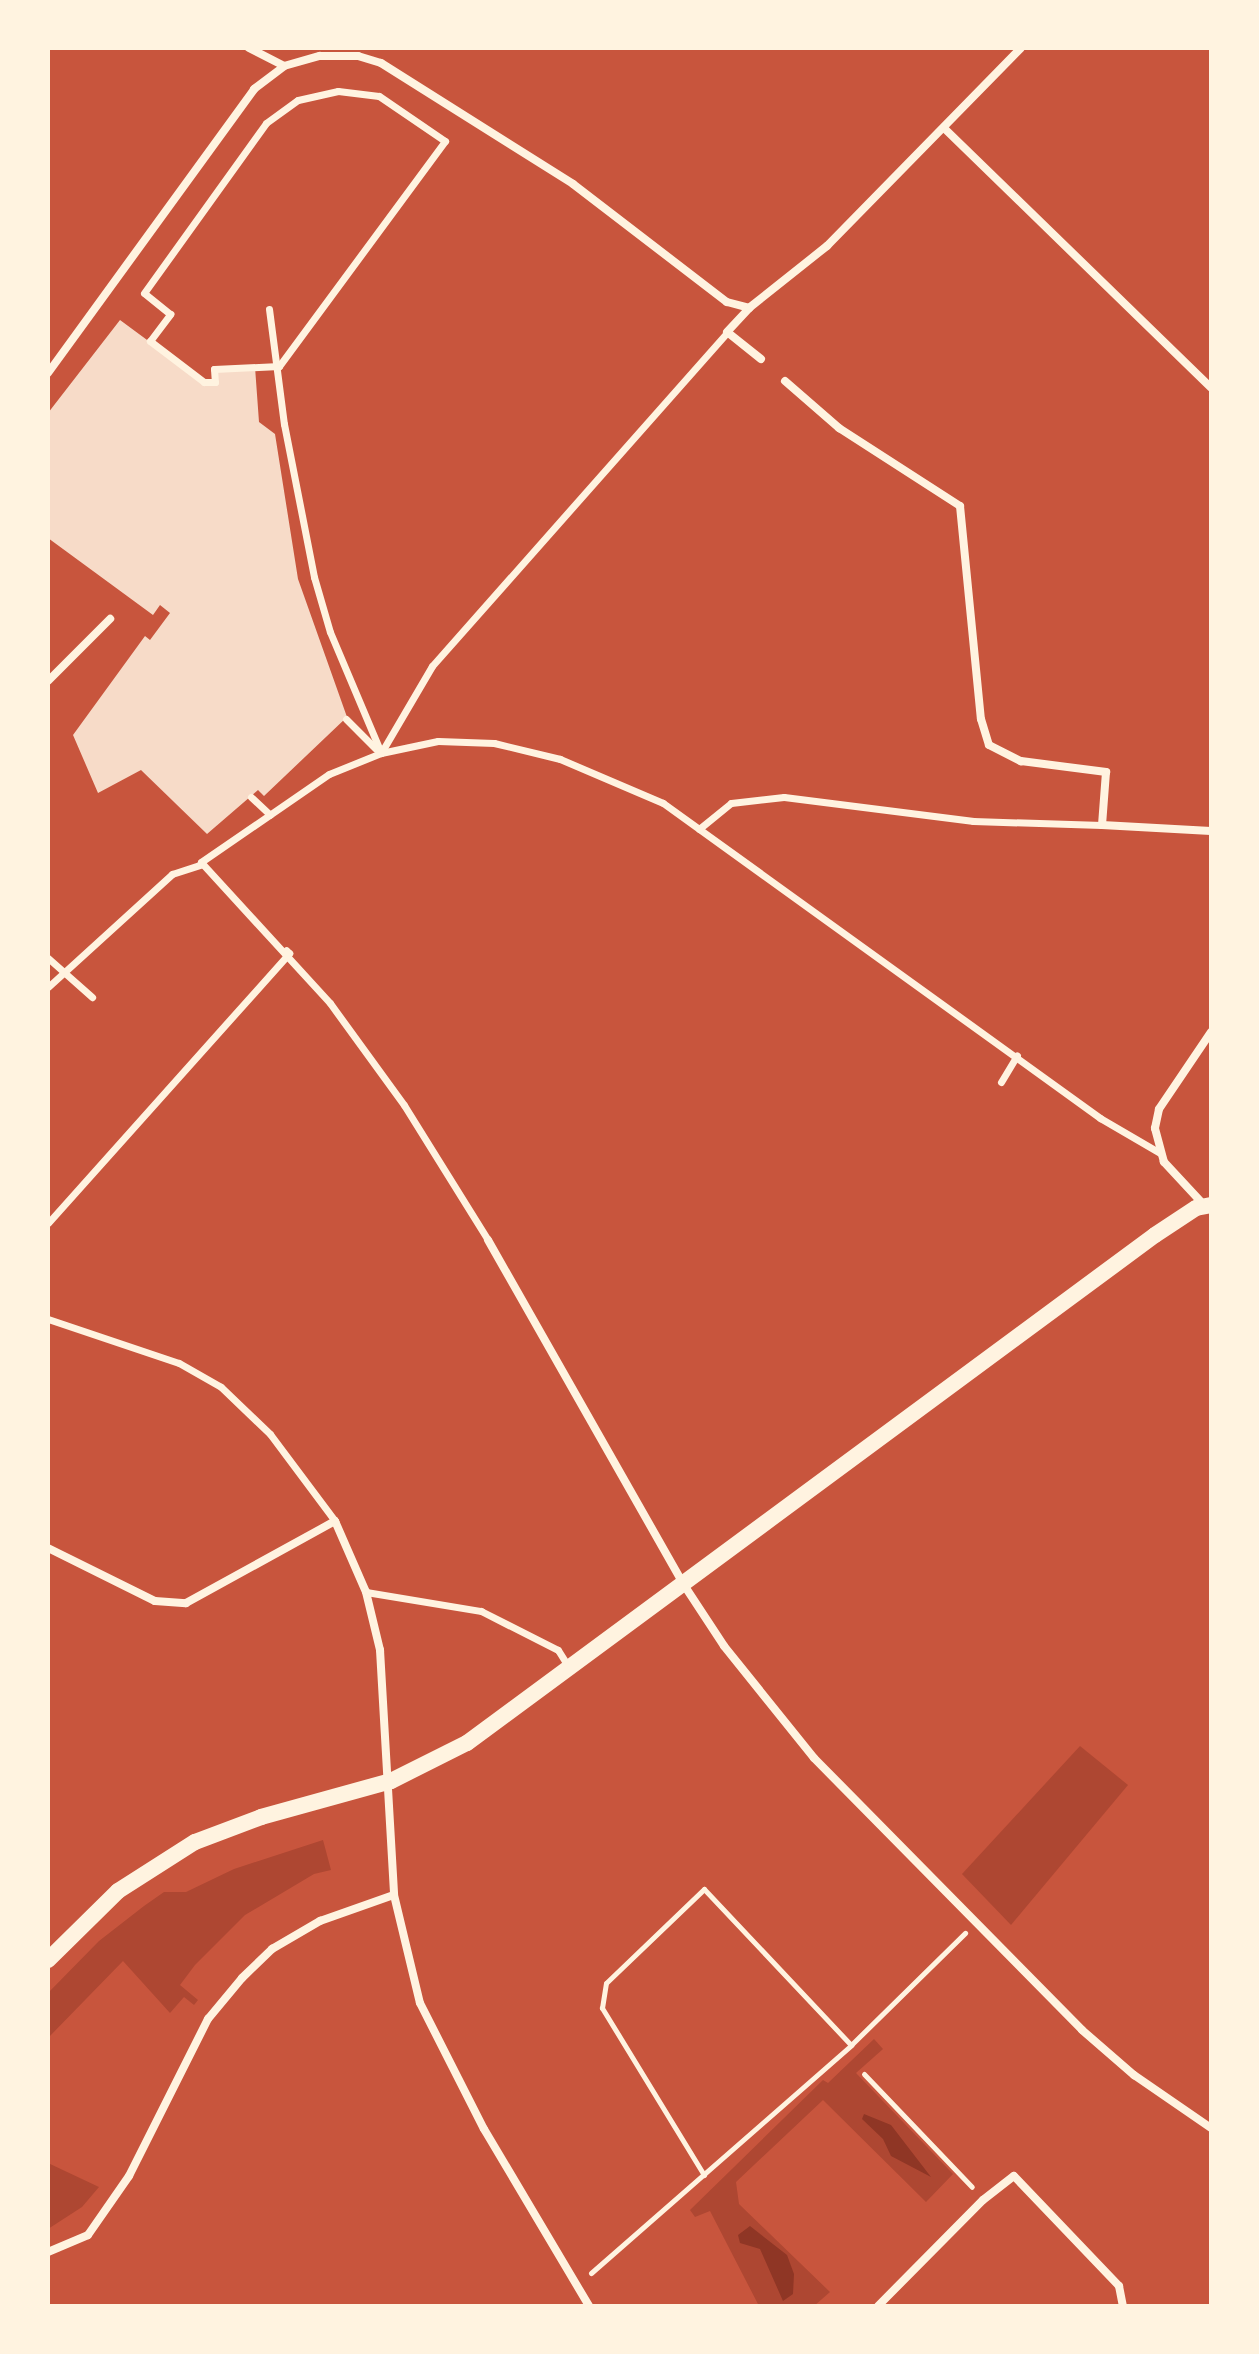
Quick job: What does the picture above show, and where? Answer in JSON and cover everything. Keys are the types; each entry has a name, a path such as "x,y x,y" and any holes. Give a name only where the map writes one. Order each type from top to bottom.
{"main road":[{"path":"48,1960 118,1891 195,1842 261,1817 391,1781 467,1743 1155,1235 1207,1205"}],"street":[{"path":"249,48 284,66"},
{"path":"381,753 432,666 727,332 749,308 827,246 945,129 1021,48"},
{"path":"48,373 254,89 284,66 320,56 359,52 573,184 727,302 749,308"},
{"path":"324,92 379,96 445,141 279,366 214,369 215,382 204,382 150,341 170,314 144,293 275,114 324,92"},
{"path":"945,129 1211,388"},
{"path":"269,309 279,366 284,424 314,577 330,632 381,753"},
{"path":"727,332 761,359"},
{"path":"785,381 839,428 960,506 986,739 1002,756 1106,772 1102,825"},
{"path":"48,681 110,619"},
{"path":"346,719 381,753"},
{"path":"48,987 172,874 201,862 329,774 381,753 438,741 494,743 618,780 699,829 1017,1055 1100,1118 1160,1153 1207,1205"},
{"path":"251,797 270,815"},
{"path":"699,829 731,803 784,797 973,821 1211,831"},
{"path":"201,862 289,953 404,1105 488,1240 684,1585 724,1646 814,1758 1082,2030 1134,2075 1211,2128"},
{"path":"48,1223 289,953"},
{"path":"48,958 92,997"},
{"path":"1160,1153 1155,1116 1211,1032"},
{"path":"1001,1082 1017,1055"},
{"path":"48,1319 179,1363 221,1387 270,1434 335,1521 366,1592 380,1650 391,1781 394,1895 420,2003 484,2129 589,2306"},
{"path":"48,1548 155,1601 186,1603 335,1521"},
{"path":"366,1592 481,1611 558,1650 570,1669"},
{"path":"48,2252 88,2235 129,2176 208,2019 242,1978 272,1949 320,1921 394,1895"},
{"path":"878,2306 983,2200 1014,2176 1119,2286 1123,2306"}],"path":[{"path":"704,2175 602,2008 606,1983 704,1889 851,2045"},
{"path":"578,2284 851,2045 976,1923"},
{"path":"864,2074 983,2200"}],"shaded area":[{"path":"1080,1746 1128,1785 1011,1925 962,1874"},
{"path":"323,1840 331,1870 314,1874 245,1915 195,1965 180,1985 198,2000 194,2005 184,1997 170,2013 123,1961 48,2038 48,1993 99,1941 144,1906 164,1892 186,1892 234,1869"},
{"path":"874,2039 883,2049 856,2073 953,2174 926,2202 823,2100 736,2182 739,2204 830,2292 814,2306 759,2306 710,2211 695,2217 690,2210 823,2080 828,2083"},
{"path":"864,2114 891,2125 931,2177 891,2156 883,2139 862,2119"},
{"path":"48,2163 99,2187 82,2207 48,2229"},
{"path":"750,2226 787,2255 794,2274 793,2294 783,2301 760,2249 740,2243 738,2235"}],"building":[{"path":"120,320 204,382 215,382 214,369 255,367 259,422 275,434 298,579 347,717 264,796 258,790 207,834 141,770 98,793 73,735 145,636 150,640 170,613 160,605 153,615 48,538 48,413"}]}
